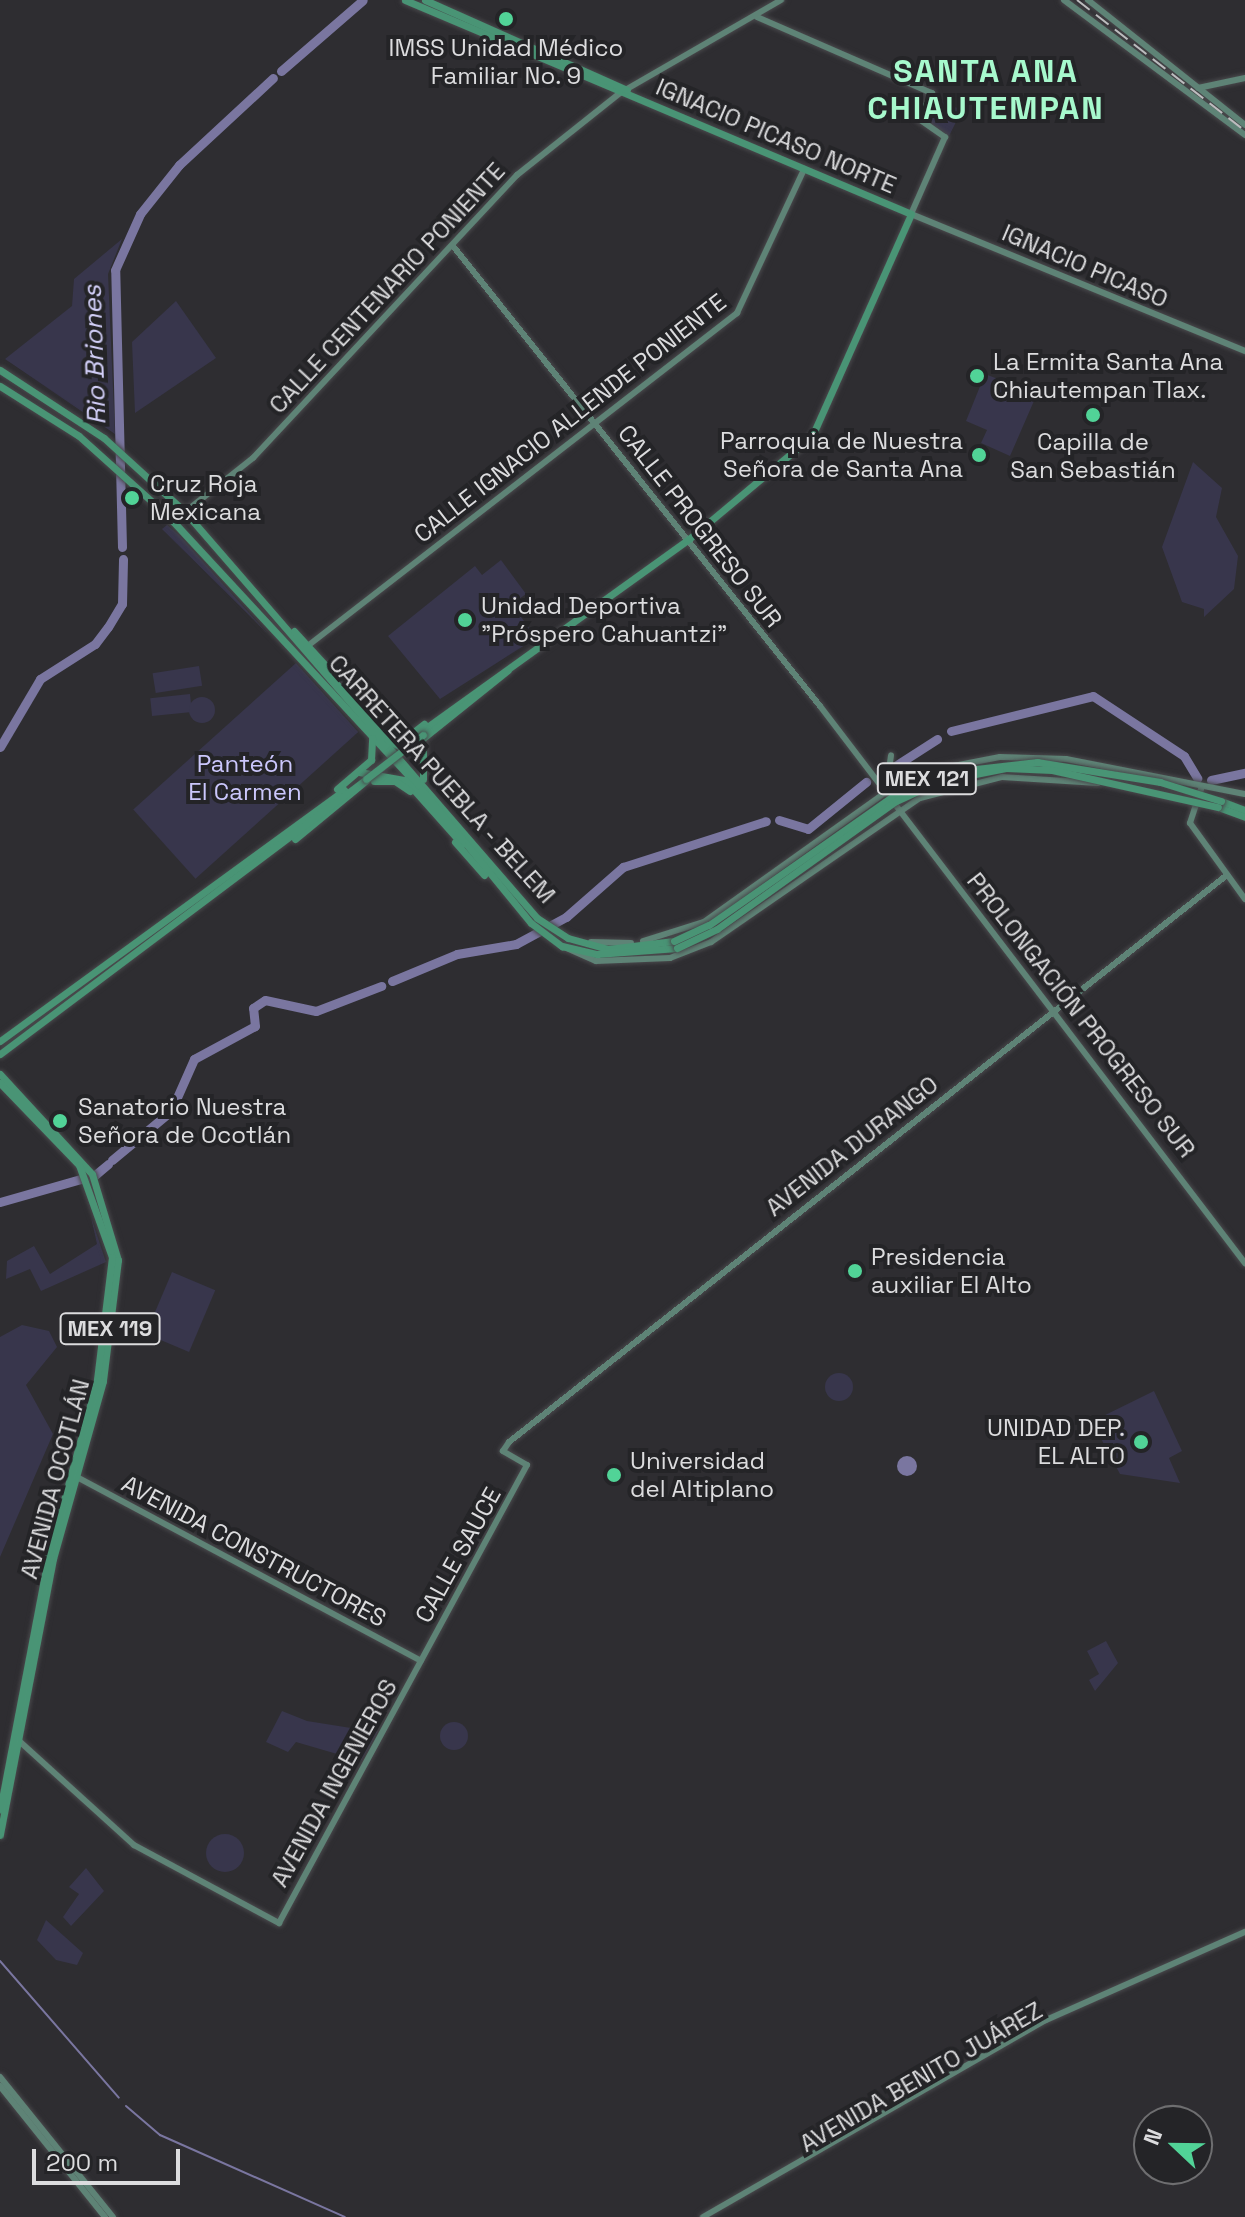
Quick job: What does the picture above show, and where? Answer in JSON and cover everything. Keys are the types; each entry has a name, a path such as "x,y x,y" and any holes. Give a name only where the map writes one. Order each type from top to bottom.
{"main road":[{"name":"IGNACIO PICASO NORTE","path":"405,0 911,214"},
{"name":"IGNACIO PICASO NORTE","path":"425,0 623,91"},
{"path":"395,751 420,738 488,680 689,539 812,436 911,214"},
{"name":"CARRETERA PUEBLA - BELEM","path":"0,370 129,460 217,546 305,648"},
{"name":"CARRETERA PUEBLA - BELEM","path":"0,386 126,476 205,555 372,737 395,751 506,882 534,920"},
{"path":"205,555 215,556 217,546"},
{"path":"225,577 236,568"},
{"path":"257,612 305,648 395,751"},
{"path":"0,1063 3,1052 578,616"},
{"path":"365,777 373,755 372,737"},
{"path":"365,777 384,772 404,739 420,738"},
{"path":"420,738 419,765 429,789"},
{"path":"395,751 404,739"},
{"name":"CARRETERA PUEBLA - BELEM","path":"395,751 503,894 561,938 617,949 675,945 709,925 896,794 941,773 1037,762 1160,782 1245,817"},
{"name":"CARRETERA PUEBLA - BELEM","path":"561,938 562,946 624,955 675,945 717,929 896,801 940,781 1028,768 1153,789 1245,810"},
{"path":"365,777 384,772 408,782 473,853 506,882"},
{"path":"365,777 408,788 503,894"},
{"path":"0,1041 257,858"},
{"path":"84,979 91,988"},
{"name":"AVENIDA OCOTLÁN","path":"0,1074 87,1172 93,1183 109,1238 111,1280 97,1380 73,1475 0,1809"},
{"name":"AVENIDA OCOTLÁN","path":"0,1083 87,1172"},
{"name":"AVENIDA OCOTLÁN","path":"0,1835 16,1739"}],"street":[{"name":"CALLE CENTENARIO PONIENTE","path":"185,512 253,458 517,175 623,91 757,17 781,0"},
{"path":"1064,0 1245,135"},
{"path":"1088,0 1245,125"},
{"path":"757,17 932,93 919,119 945,137 911,214"},
{"path":"1198,88 1245,78"},
{"name":"CALLE IGNACIO ALLENDE PONIENTE","path":"305,648 744,305 804,169"},
{"name":"IGNACIO PICASO","path":"911,214 1245,351"},
{"name":"CALLE PROGRESO SUR","path":"453,246 689,539 886,792"},
{"path":"881,820 891,755"},
{"path":"988,759 984,768 993,778"},
{"path":"561,938 632,943 704,922 886,792 961,764 988,759 1066,759 1245,794"},
{"path":"959,785 961,764"},
{"name":"CARRETERA PUEBLA - BELEM","path":"562,946 596,961 670,958 711,942 881,820 912,802 959,785 993,778 1153,789"},
{"path":"874,802 898,810 901,784"},
{"path":"1202,786 1190,823 1245,899"},
{"path":"886,792 912,802"},
{"name":"PROLONGACIÓN PROGRESO SUR","path":"886,792 1245,1263"},
{"path":"849,820 860,835"},
{"name":"AVENIDA DURANGO","path":"527,1465 503,1451 1227,875"},
{"name":"CALLE SAUCE","path":"421,1661 527,1465"},
{"name":"AVENIDA CONSTRUCTORES","path":"73,1475 421,1661"},
{"name":"AVENIDA INGENIEROS","path":"16,1739 134,1845 279,1923 421,1661"},
{"name":"AVENIDA BENITO JUÁREZ","path":"703,2217 1046,2020 1245,1932"},
{"path":"0,2077 113,2217"},
{"path":"0,2086 105,2217"}],"green space":[{"path":"934,98 962,110 949,136 920,118"},
{"path":"122,239 108,274 115,434 5,359 72,306 74,279"},
{"path":"176,301 216,358 135,413 132,342"},
{"path":"985,374 1037,394 1010,456 981,443 987,430 966,421"},
{"path":"1193,462 1222,488 1216,517 1238,556 1234,589 1204,617 1204,609 1182,602 1162,547"},
{"path":"167,525 179,535 268,634 162,529"},
{"name":"Unidad Deportiva \"Próspero Cahuantzi\"","path":"501,560 526,594 512,604 536,638 440,699 388,636 475,566 482,575"},
{"name":"Panteón El Carmen","path":"296,663 358,732 195,879 133,810"},
{"path":"199,666 202,686 156,693 153,673"},
{"path":"190,694 192,712 152,716 150,698"},
{"path":"202,697 211,701 215,710 211,719 202,723 193,719 189,710 193,701"},
{"path":"91,1217 106,1262 41,1291 30,1269 6,1279 7,1261 34,1246 50,1274 97,1244"},
{"path":"172,1272 215,1290 189,1352 146,1334"},
{"path":"22,1325 49,1331 57,1347 26,1385 53,1434 0,1557 0,1337"},
{"path":"839,1373 849,1377 853,1387 849,1397 839,1401 829,1397 825,1387 829,1377"},
{"name":"UNIDAD DEP. EL ALTO","path":"1154,1391 1182,1451 1169,1458 1180,1483 1120,1474 1098,1433 1095,1420"},
{"path":"1106,1641 1118,1663 1095,1691 1089,1680 1099,1674 1087,1651"},
{"path":"282,1711 307,1721 351,1728 355,1722 378,1731 361,1761 296,1742 288,1752 266,1742"},
{"path":"454,1722 464,1726 468,1736 464,1746 454,1750 444,1746 440,1736 444,1726"},
{"path":"225,1834 238,1840 244,1853 238,1866 225,1872 212,1866 206,1853 212,1840"},
{"path":"86,1868 104,1891 71,1926 63,1917 79,1894 69,1887"},
{"path":"46,1920 83,1953 77,1965 56,1960 37,1940"}],"shaded area":[{"path":"907,1456 914,1459 917,1466 914,1473 907,1476 900,1473 897,1466 900,1459"}],"waterway":[{"name":"Rio Briones","path":"281,71 363,0"},
{"name":"Rio Briones","path":"122,547 115,270 140,214 179,165 273,78"},
{"name":"Rio Briones","path":"0,747 40,679 95,644 108,627 122,604 123,559"},
{"path":"951,731 1093,696 1184,756 1197,778"},
{"path":"895,766 937,739"},
{"path":"1211,780 1245,773"},
{"path":"779,820 808,829 866,782"},
{"path":"392,981 457,954 516,944 566,917 623,867 766,821"},
{"path":"112,1160 171,1111 194,1059 255,1026 253,1008 265,1000 316,1011 381,986"},
{"path":"0,1202 95,1175 108,1164"},
{"path":"0,1961 119,2098"},
{"path":"126,2106 160,2135 345,2217"}],"railway":[{"path":"1077,0 1245,131"}],"place":[{"name":"IMSS Unidad Médico Familiar No. 9","path":"506,19"},
{"name":"La Ermita Santa Ana Chiautempan Tlax.","path":"977,376"},
{"name":"Capilla de San Sebastián","path":"1093,415"},
{"name":"Parroquia de Nuestra Señora de Santa Ana","path":"979,455"},
{"name":"Cruz Roja Mexicana","path":"132,498"},
{"name":"Unidad Deportiva \"Próspero Cahuantzi\"","path":"465,620"},
{"name":"Sanatorio Nuestra Señora de Ocotlán","path":"60,1121"},
{"name":"Presidencia auxiliar El Alto","path":"855,1271"},
{"name":"UNIDAD DEP. EL ALTO","path":"1141,1442"},
{"name":"Universidad del Altiplano","path":"614,1475"}],"district":[{"name":"SANTA ANA CHIAUTEMPAN","path":"986,90"}]}
